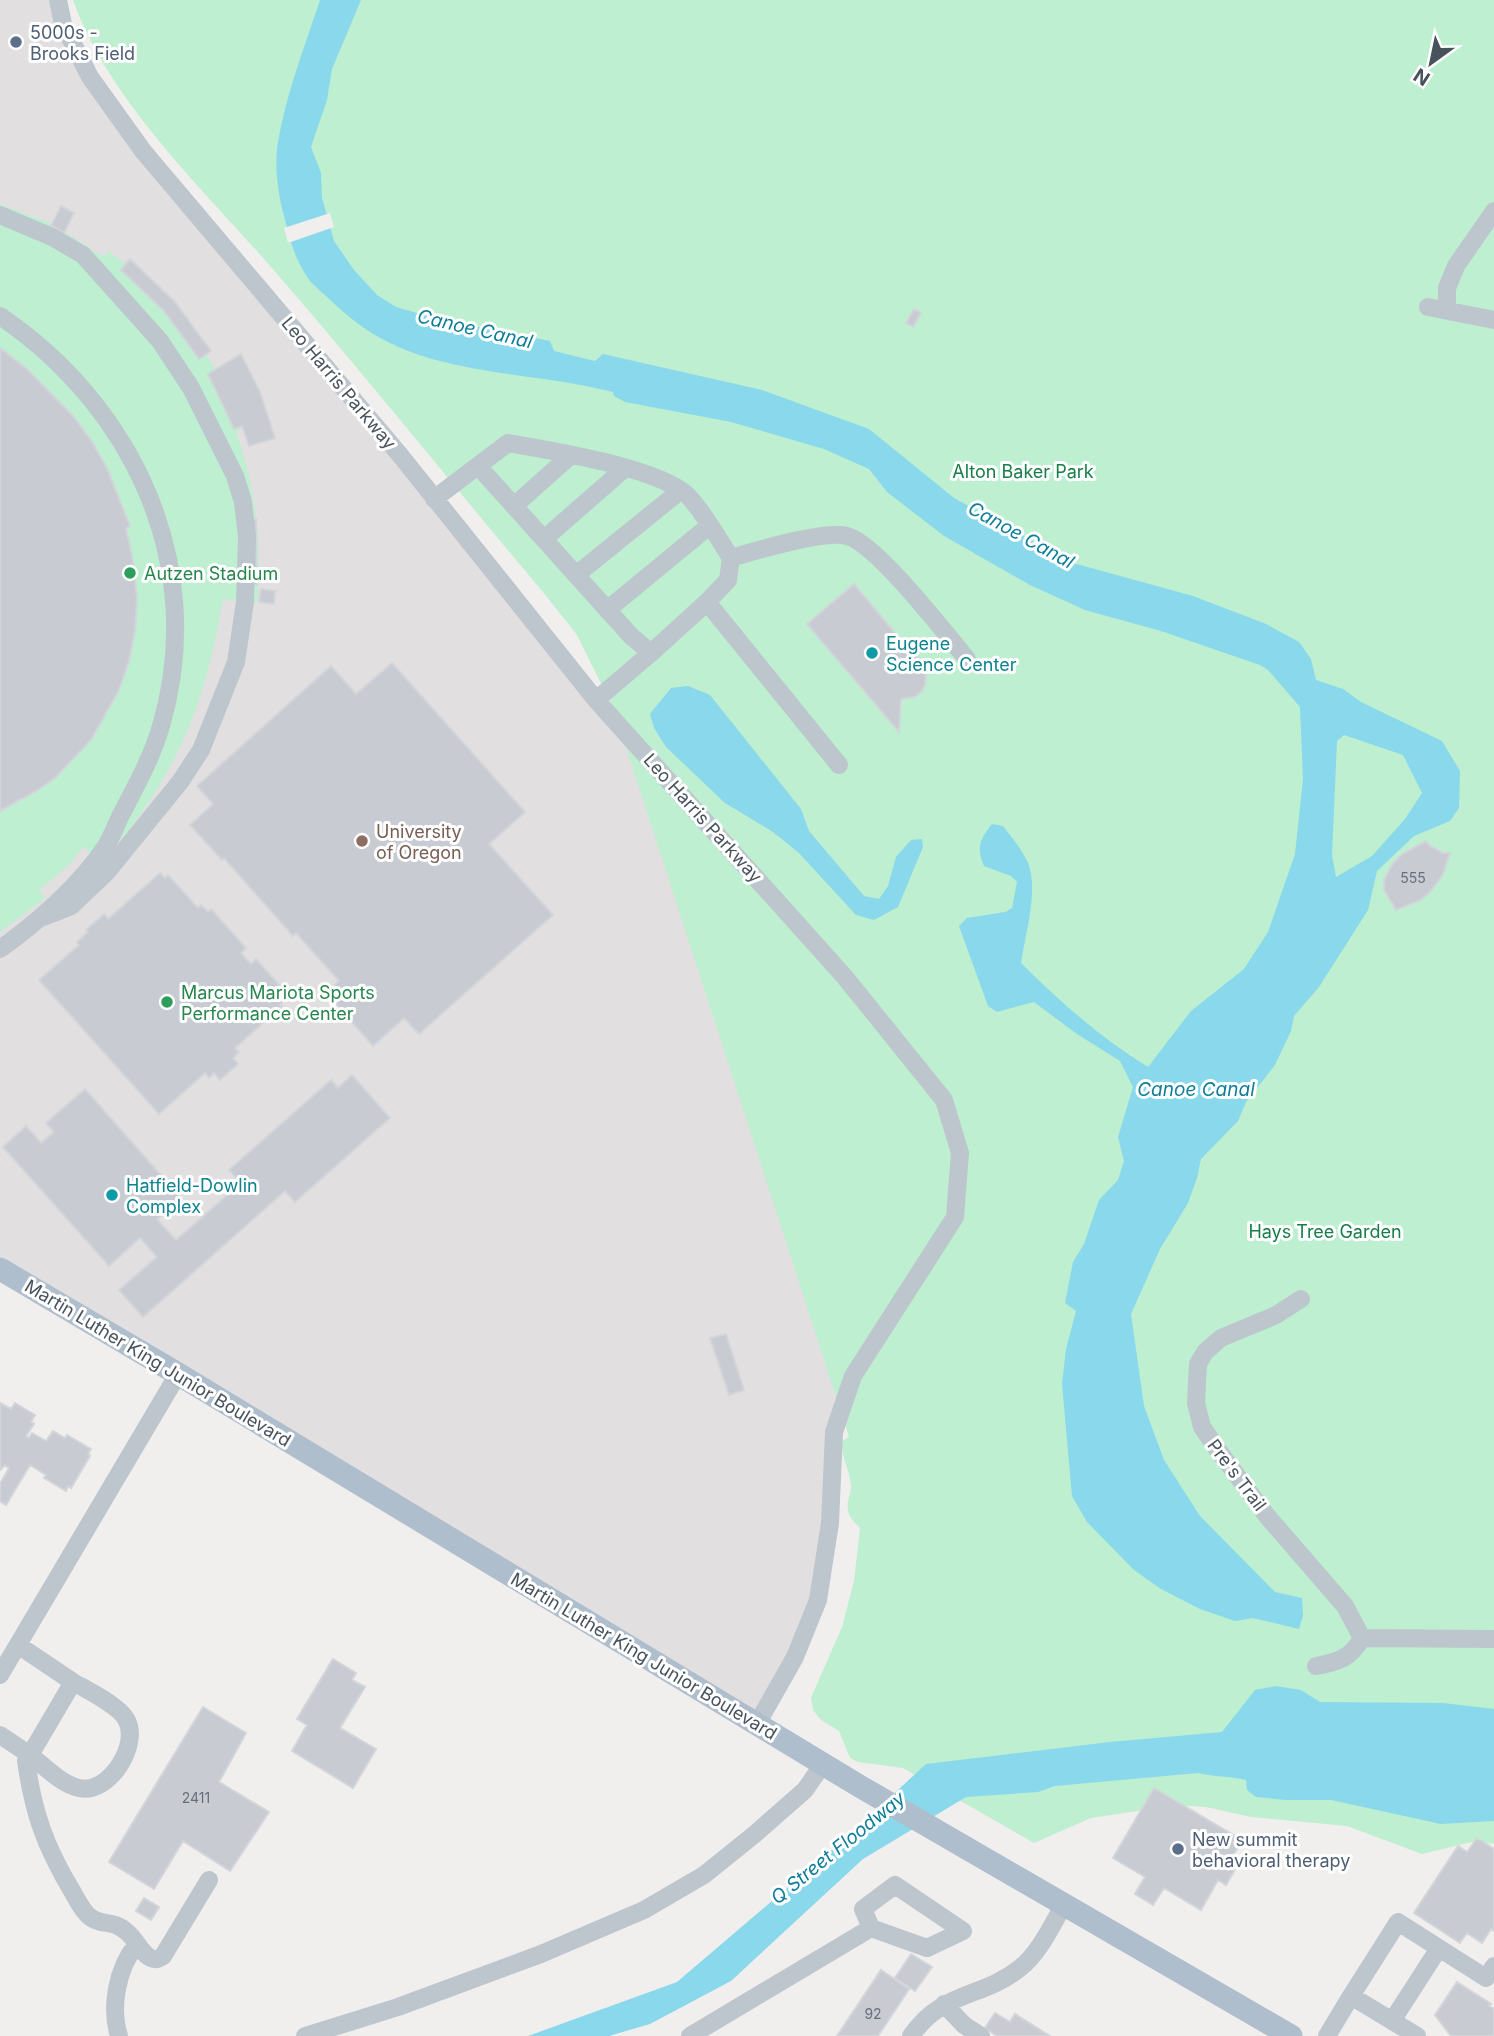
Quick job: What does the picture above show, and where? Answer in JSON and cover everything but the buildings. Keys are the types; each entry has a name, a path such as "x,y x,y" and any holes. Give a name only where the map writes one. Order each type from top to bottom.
{"main road":[{"name":"Martin Luther King Junior Boulevard","path":"0,1269 823,1765 1291,2036"}],"street":[{"name":"Leo Harris Parkway","path":"58,0 63,24 90,77 143,151 363,410 596,700 795,919 944,1100 960,1153 955,1217 853,1376 834,1432 830,1523 818,1600 796,1657 757,1724"},
{"path":"1447,309 1447,288 1456,266 1494,211"},
{"path":"0,215 52,237 83,255 160,341 191,388 235,476 243,502 247,536 245,601 236,662 201,750 180,782 106,873 71,906 8,935 0,949"},
{"path":"1428,307 1494,320"},
{"path":"0,316 40,346 71,376 130,453 162,531 169,559 176,613 173,670 168,698 162,725 145,771 106,847 43,917"},
{"path":"434,499 508,443 625,469 659,479 688,495 731,558 728,580 651,653 596,700"},
{"path":"514,506 571,455"},
{"path":"478,466 631,636 651,653"},
{"path":"544,540 625,469"},
{"path":"576,575 680,491"},
{"path":"607,610 709,526"},
{"path":"731,558 766,547 829,536 848,536 879,557 967,659"},
{"path":"707,602 839,765"},
{"name":"Pre's Trail","path":"1301,1299 1276,1315 1221,1338 1205,1352 1198,1364 1196,1403 1202,1426 1217,1450 1267,1516 1345,1606 1362,1638"},
{"path":"0,1675 178,1374"},
{"path":"1316,1666 1339,1662 1355,1651 1362,1638 1494,1639"},
{"path":"0,1735 65,1782 80,1788 94,1788 108,1781 128,1747 127,1720 102,1699 18,1645"},
{"path":"73,1682 26,1760 43,1837 85,1913 101,1923 111,1922 121,1927 152,1960 159,1959 209,1880"},
{"path":"305,2036 398,2007 541,1954 644,1910 704,1875 755,1834 805,1790 823,1765"},
{"path":"895,1885 963,1931 927,1948 871,1928 863,1909 895,1885"},
{"path":"911,2036 921,2021 944,2004 1006,1978 1022,1967 1034,1953 1063,1906"},
{"path":"1327,2036 1398,1922 1486,1978 1494,1966"},
{"path":"690,2036 871,1928"},
{"path":"119,2036 115,2018 115,1993 131,1951 137,1944"},
{"path":"1392,2021 1439,1948"},
{"path":"1351,1996 1417,2036"},
{"path":"944,2004 964,2025 981,2036"}],"shaded area":[{"name":"University of Oregon","path":"0,0 58,0 98,89 232,258 944,1100 834,1432 818,1600 757,1724 0,1269"}],"green space":[{"name":"Alton Baker Park","path":"73,0 1494,0 1494,1844 1476,1841 1422,1854 1347,1826 1251,1817 1206,1807 1177,1805 1091,1818 1034,1843 903,1768 858,1762 850,1758 839,1731 821,1720 813,1710 811,1698 842,1627 854,1581 860,1528 848,1510 851,1486 842,1441 849,1437 614,710 577,635 547,597 335,342 183,169 131,105 88,36"},
{"name":"Autzen Stadium","path":"0,204 52,224 104,257 108,251 126,264 121,270 206,354 215,369 208,374 243,429 236,431 253,495 259,581 257,603 223,599 204,685 195,711 173,762 141,813 126,833 104,854 97,858 83,847 70,864 39,890 45,898 0,932"}],"water":[{"name":"Canoe Canal","path":"320,0 361,0 332,69 327,100 311,147 321,173 322,198 334,241 354,270 377,295 396,307 434,318 550,341 554,351 595,361 603,354 762,390 869,429 954,498 1073,563 1193,596 1266,624 1299,642 1311,659 1316,680 1343,689 1361,702 1442,741 1460,771 1459,808 1450,821 1414,836 1377,871 1368,910 1319,987 1294,1016 1291,1031 1275,1065 1246,1102 1238,1121 1201,1159 1188,1203 1160,1249 1131,1314 1144,1406 1164,1460 1200,1516 1275,1592 1302,1598 1303,1616 1299,1629 1253,1618 1235,1621 1200,1609 1161,1589 1134,1570 1087,1522 1072,1496 1062,1384 1066,1349 1076,1311 1065,1303 1073,1262 1084,1244 1099,1200 1118,1180 1124,1161 1118,1137 1133,1087 1120,1061 1034,1002 997,1012 988,1006 959,926 967,918 1005,912 1012,908 1017,882 1011,876 984,866 980,854 982,839 992,824 1003,826 1023,853 1031,874 1032,899 1021,963 1082,1019 1148,1067 1191,1011 1244,969 1268,932 1295,854 1303,779 1300,707 1268,670 1260,665 1161,631 1085,610 1030,585 944,536 887,492 869,469 824,449 731,422 625,402 614,396 613,392 436,360 391,344 365,329 340,309 306,275 292,246 278,189 276,160 281,124","holes":["1344,735 1403,755 1422,793 1405,819 1372,856 1336,877 1332,855 1337,741"]},
{"path":"688,686 710,695 801,809 809,831 864,896 879,899 888,886 896,857 911,840 922,839 923,847 898,907 874,920 856,915 799,853 773,832 725,803 666,747 654,728 650,714 671,688"},
{"name":"Q Street Floodway","path":"1276,1686 1301,1690 1320,1702 1443,1703 1494,1709 1494,1821 1441,1824 1331,1800 1256,1797 1247,1790 1246,1780 1198,1773 1055,1786 1038,1792 966,1797 863,1859 731,1981 650,2024 609,2036 528,2036 677,1982 846,1838 926,1764 1222,1732 1255,1690"}],"pier":[{"path":"330,213 334,227 288,243 284,228"}],"place":[{"name":"5000s - Brooks Field","path":"16,42"},
{"name":"Autzen Stadium","path":"130,573"},
{"name":"Eugene Science Center","path":"872,653"},
{"name":"University of Oregon","path":"362,841"},
{"name":"Marcus Mariota Sports Performance Center","path":"167,1002"},
{"name":"Hatfield-Dowlin Complex","path":"112,1195"},
{"name":"New summit behavioral therapy","path":"1178,1849"}],"park label":[{"name":"Hays Tree Garden","path":"1325,1231"}]}
